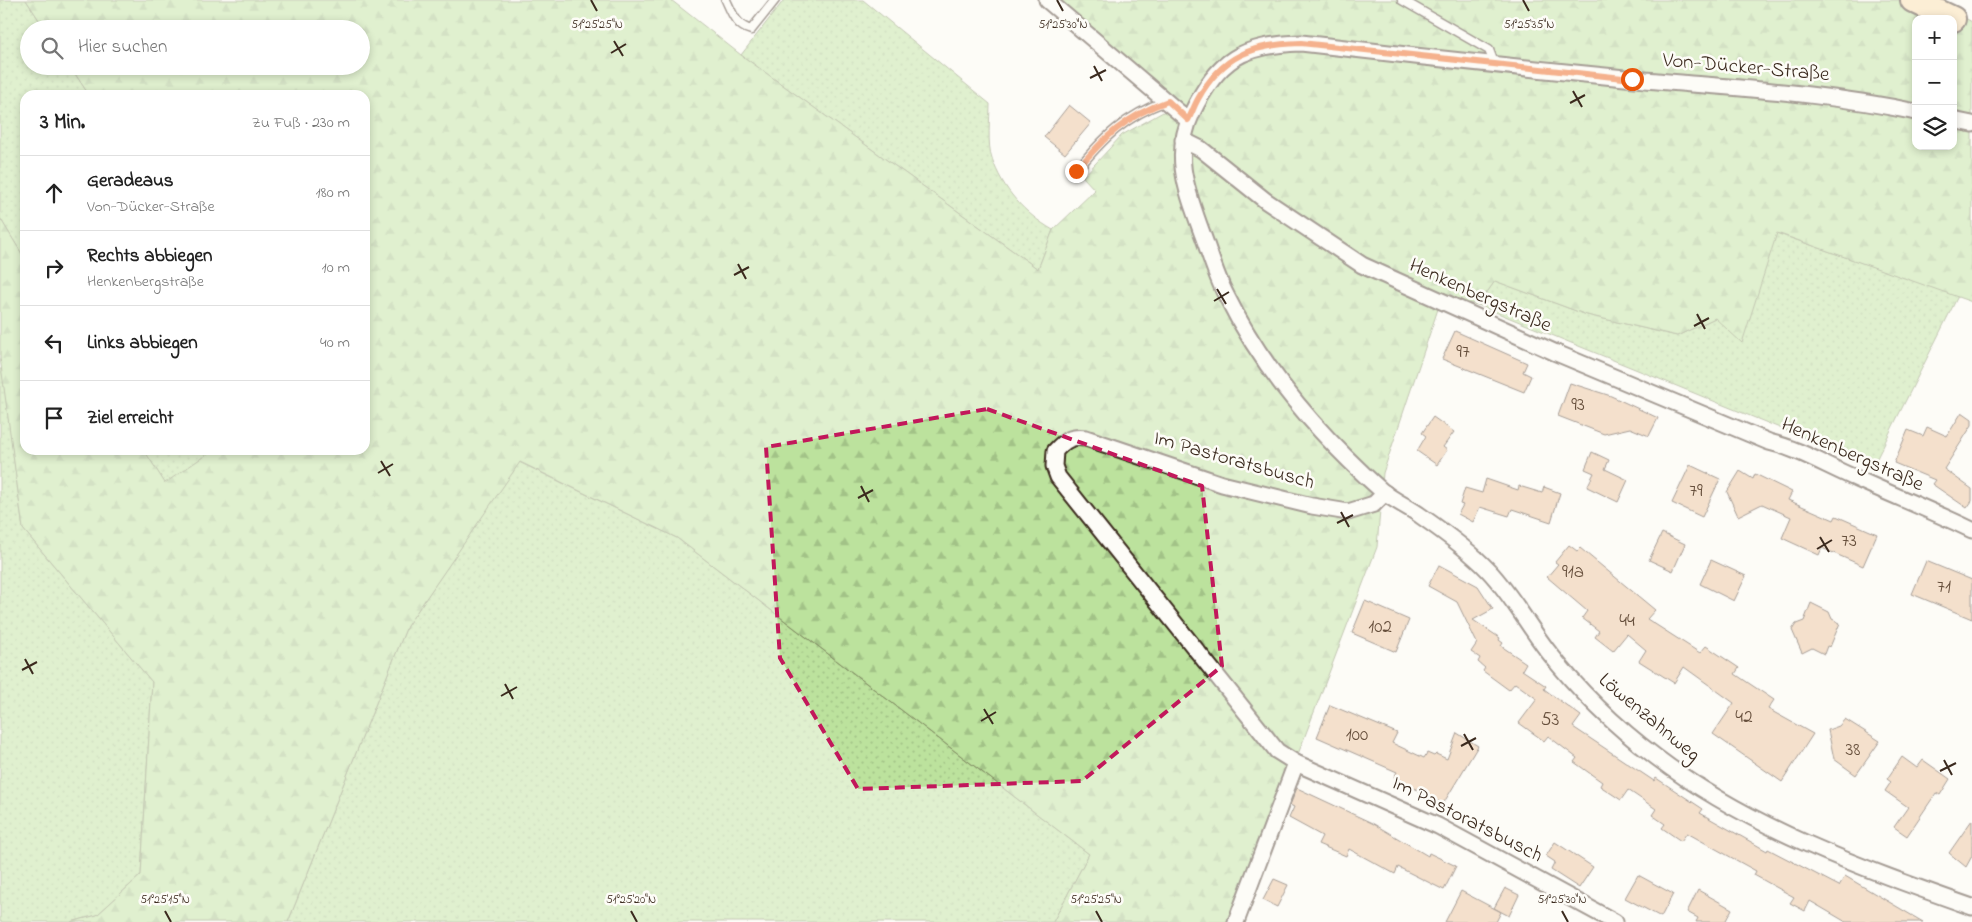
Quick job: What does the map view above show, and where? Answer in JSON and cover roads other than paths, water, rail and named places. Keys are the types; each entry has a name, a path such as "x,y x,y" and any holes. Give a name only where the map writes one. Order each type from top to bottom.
{"main road":[{"path":"1913,0 1945,15"},
{"path":"1957,21 1972,28"}],"street":[{"path":"1047,0 1168,101 1188,120 1183,140"},
{"name":"Von-Dücker-Straße","path":"1188,120 1198,98 1230,60 1246,51 1264,46 1301,43 1804,94 1871,102 1912,111"},
{"path":"1957,121 1972,124"},
{"name":"Im Pastoratsbusch","path":"1183,140 1181,168 1196,216 1224,293 1249,339 1312,423 1385,493 1374,504 1348,512 1312,506 1222,484 1086,438 1076,437 1065,440 1055,451 1054,466 1058,477 1252,722 1277,750 1296,763 1438,826 1615,922"},
{"name":"Henkenbergstraße","path":"1183,140 1201,149 1266,200 1362,265 1554,352 1769,442 1785,445 1845,474 1972,530"},
{"name":"Löwenzahnweg","path":"1385,493 1422,516 1478,560 1492,574 1525,622 1574,682 1627,733 1656,757 1712,795 1770,828 1972,906"},
{"path":"1236,922 1296,763"}],"lane":[{"path":"726,0 737,22 743,28 751,30 775,0"},
{"path":"1402,0 1489,50 1494,63"},
{"path":"1076,171 1113,129 1145,109 1168,101"}]}
